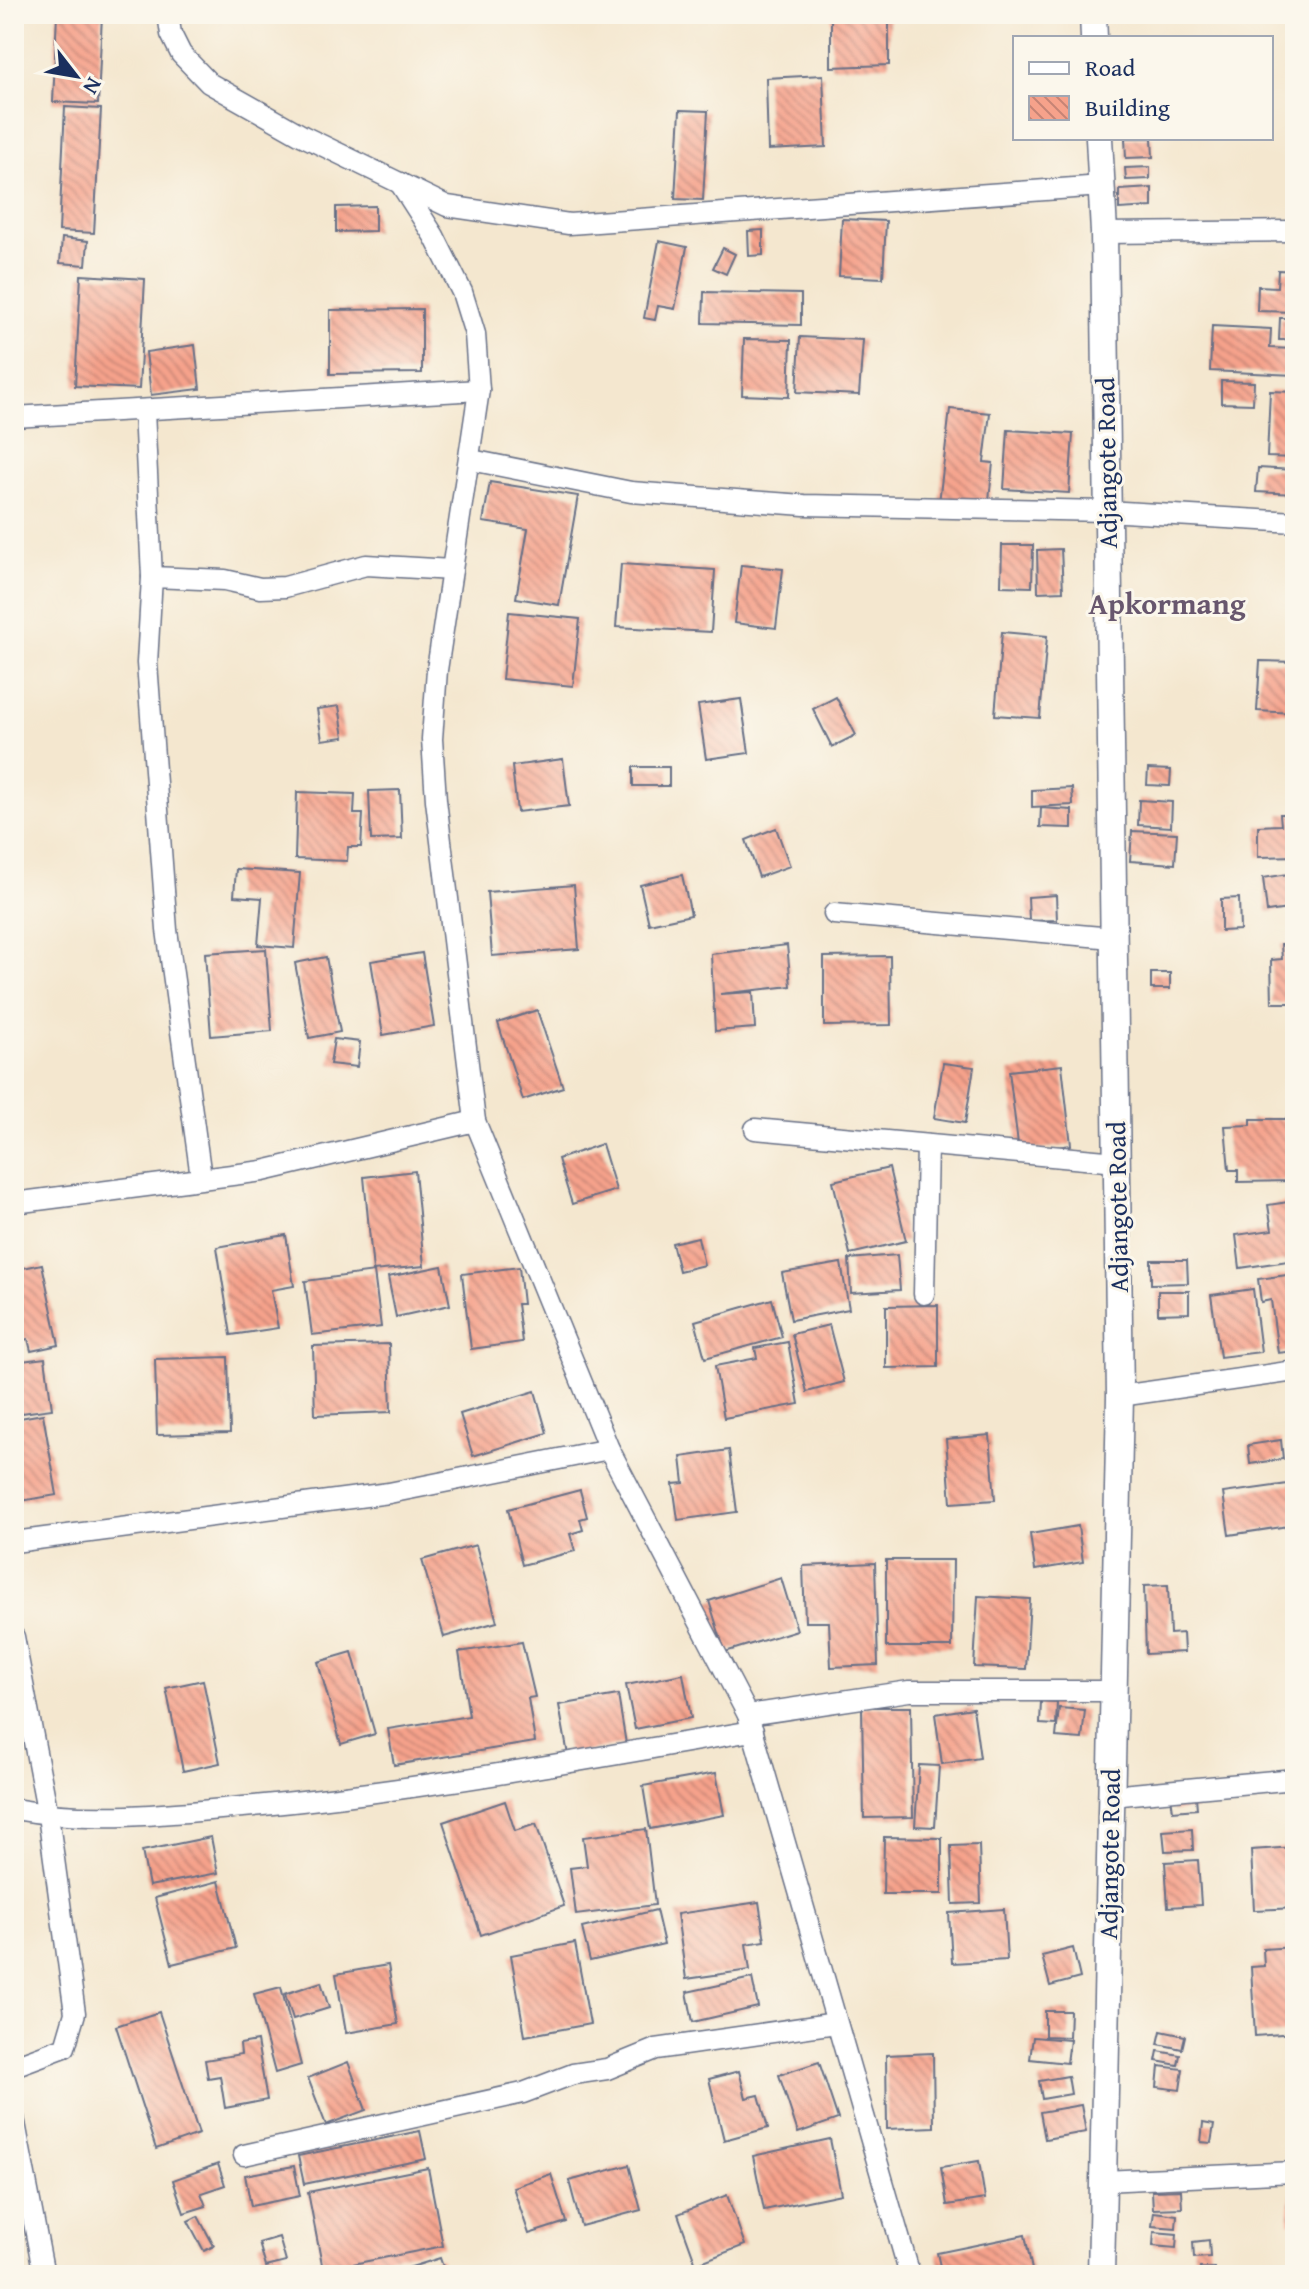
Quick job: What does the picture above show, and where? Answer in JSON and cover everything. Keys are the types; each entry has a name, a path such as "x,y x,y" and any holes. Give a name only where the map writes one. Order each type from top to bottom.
{"street":[{"path":"168,14 171,34 181,54 209,83 303,136 447,206 569,224 1102,186"},
{"path":"1093,14 1094,36"},
{"name":"Adjangote Road","path":"1099,140 1104,233 1120,1396 1111,1691 1101,2275"},
{"path":"400,183 434,236 462,292 475,334 479,390 471,460 437,670 432,739 436,800 475,1121 609,1449 751,1723 910,2275"},
{"path":"1104,233 1295,231"},
{"path":"14,417 479,390"},
{"path":"144,411 152,577 147,663 167,930 201,1177"},
{"path":"471,460 631,492 804,505 1106,511 1295,522"},
{"path":"152,577 225,580 260,588 285,587 366,565 452,570"},
{"path":"834,914 1113,938"},
{"path":"14,1203 263,1171 475,1121"},
{"path":"755,1129 1117,1162"},
{"path":"924,1294 927,1145"},
{"path":"1120,1396 1295,1371"},
{"path":"14,1542 389,1493 609,1449"},
{"path":"14,1637 48,1815 75,2013 65,2047 14,2066"},
{"path":"14,1809 48,1815 117,1818 336,1799 909,1691 1111,1691"},
{"path":"1110,1796 1295,1779"},
{"path":"244,2155 523,2093 573,2074 607,2069 656,2049 836,2023"},
{"path":"14,2118 44,2275"},
{"path":"1103,2181 1295,2172"}],"building":[{"path":"57,14 102,14 98,104 53,102"},
{"path":"831,14 889,14 889,65 831,67"},
{"path":"823,75 826,147 768,150 766,78"},
{"path":"65,107 101,109 94,233 59,231"},
{"path":"680,110 708,111 703,200 675,199"},
{"path":"1125,140 1152,140 1153,157 1126,158"},
{"path":"1150,167 1150,179 1126,180 1125,168"},
{"path":"1152,188 1152,207 1119,209 1119,190"},
{"path":"375,206 375,231 336,232 336,207"},
{"path":"842,219 886,221 883,278 839,276"},
{"path":"763,230 763,255 749,256 748,231"},
{"path":"62,238 88,241 86,265 60,263"},
{"path":"659,241 687,247 675,309 658,306 655,320 644,318"},
{"path":"723,248 735,254 726,274 713,268"},
{"path":"1278,270 1295,271 1294,312 1257,311 1258,286 1277,287"},
{"path":"81,275 145,279 139,389 75,386"},
{"path":"704,292 801,294 801,325 703,323"},
{"path":"422,309 422,373 330,374 330,310"},
{"path":"1280,318 1295,318 1295,340 1279,340"},
{"path":"1212,326 1271,329 1270,348 1295,349 1295,375 1210,371"},
{"path":"800,337 863,340 859,395 797,392"},
{"path":"744,339 791,340 789,397 742,395"},
{"path":"195,345 200,389 151,395 146,352"},
{"path":"1221,381 1254,382 1253,404 1221,403"},
{"path":"1270,391 1295,392 1295,458 1267,457"},
{"path":"950,409 990,413 984,462 993,463 988,509 939,503"},
{"path":"1008,430 1073,434 1069,493 1004,489"},
{"path":"1258,468 1295,470 1295,494 1256,492"},
{"path":"490,482 578,496 559,605 516,598 528,529 483,522"},
{"path":"1002,545 1033,545 1032,587 1001,586"},
{"path":"1061,549 1063,591 1038,592 1037,550"},
{"path":"621,564 715,570 711,632 616,627"},
{"path":"741,565 783,569 776,628 734,623"},
{"path":"509,612 580,619 573,686 502,679"},
{"path":"1002,632 1047,636 1040,718 995,715"},
{"path":"1260,661 1295,662 1295,713 1257,711"},
{"path":"836,697 856,735 832,747 813,709"},
{"path":"741,699 749,753 706,759 698,705"},
{"path":"339,706 344,737 322,740 317,709"},
{"path":"563,759 569,806 517,812 512,766"},
{"path":"633,767 669,767 669,786 633,786"},
{"path":"1148,769 1171,770 1170,786 1147,785"},
{"path":"1072,788 1073,805 1032,807 1032,790"},
{"path":"400,790 402,839 371,840 369,791"},
{"path":"297,792 355,794 354,814 363,814 361,847 348,847 347,861 295,859"},
{"path":"1139,800 1172,802 1171,827 1138,825"},
{"path":"1041,808 1072,810 1072,828 1040,827"},
{"path":"1280,814 1295,814 1295,856 1258,857 1258,826 1281,825"},
{"path":"776,828 790,866 759,877 746,840"},
{"path":"1132,831 1177,833 1175,864 1130,861"},
{"path":"236,869 300,873 294,948 258,945 262,898 234,896"},
{"path":"1295,873 1295,908 1267,912 1263,878"},
{"path":"682,875 691,915 649,924 640,885"},
{"path":"574,885 579,949 492,956 487,892"},
{"path":"1056,895 1057,920 1029,921 1028,897"},
{"path":"1239,898 1240,930 1221,931 1221,899"},
{"path":"1281,944 1295,944 1295,1003 1272,1003 1271,960 1282,959"},
{"path":"787,945 791,986 720,994 753,992 755,1028 715,1031 711,954"},
{"path":"266,949 272,1031 211,1036 205,953"},
{"path":"422,953 434,1026 383,1035 371,961"},
{"path":"890,956 891,1025 824,1026 824,957"},
{"path":"326,957 340,1032 309,1038 295,963"},
{"path":"1151,973 1170,973 1170,989 1151,989"},
{"path":"537,1010 563,1087 523,1100 498,1023"},
{"path":"334,1039 360,1042 357,1067 330,1064"},
{"path":"943,1063 974,1067 965,1123 934,1118"},
{"path":"1062,1065 1071,1145 1019,1152 1009,1071"},
{"path":"1251,1119 1295,1119 1295,1181 1238,1182 1238,1170 1229,1170 1225,1126 1251,1125"},
{"path":"602,1144 616,1190 572,1204 558,1159"},
{"path":"889,1168 906,1241 850,1254 833,1181"},
{"path":"415,1171 424,1266 373,1271 364,1177"},
{"path":"1295,1201 1295,1260 1240,1268 1236,1235 1272,1230 1268,1205"},
{"path":"286,1235 294,1286 271,1290 278,1328 231,1335 217,1247"},
{"path":"698,1237 704,1265 679,1271 672,1243"},
{"path":"897,1255 900,1290 851,1293 849,1259"},
{"path":"1151,1260 1187,1260 1188,1283 1151,1284"},
{"path":"841,1263 849,1309 791,1320 782,1273"},
{"path":"42,1264 59,1345 31,1351 28,1339 14,1342 14,1270"},
{"path":"442,1266 450,1305 396,1317 388,1277"},
{"path":"519,1267 523,1304 517,1304 522,1342 471,1349 462,1274"},
{"path":"374,1272 381,1327 312,1335 305,1281"},
{"path":"1295,1274 1295,1351 1278,1353 1271,1300 1261,1302 1258,1279"},
{"path":"1253,1289 1261,1352 1220,1357 1211,1295"},
{"path":"1158,1291 1189,1291 1189,1313 1158,1314"},
{"path":"772,1299 782,1337 705,1358 695,1321"},
{"path":"938,1305 938,1367 886,1368 886,1306"},
{"path":"829,1325 844,1382 807,1392 792,1334"},
{"path":"788,1342 799,1404 724,1418 715,1366 757,1358 755,1348"},
{"path":"389,1344 391,1412 315,1415 313,1346"},
{"path":"228,1357 230,1433 157,1435 155,1359"},
{"path":"45,1358 52,1409 14,1414 14,1362"},
{"path":"535,1391 547,1433 473,1456 460,1414"},
{"path":"43,1414 57,1495 14,1502 14,1419"},
{"path":"990,1435 995,1500 951,1503 946,1439"},
{"path":"1281,1440 1283,1459 1250,1464 1248,1445"},
{"path":"729,1450 737,1512 678,1520 673,1484 684,1483 681,1457"},
{"path":"1295,1483 1295,1525 1229,1535 1223,1493"},
{"path":"580,1490 587,1517 580,1519 583,1530 570,1534 575,1551 522,1565 508,1509"},
{"path":"1078,1526 1083,1562 1035,1570 1030,1534"},
{"path":"476,1545 497,1622 444,1637 422,1560"},
{"path":"886,1560 953,1560 952,1647 886,1647"},
{"path":"875,1563 878,1665 831,1667 829,1622 805,1622 803,1566"},
{"path":"781,1578 797,1630 725,1652 709,1601"},
{"path":"1168,1585 1170,1634 1183,1633 1184,1652 1146,1654 1144,1586"},
{"path":"978,1596 1030,1599 1026,1669 974,1667"},
{"path":"522,1642 535,1697 528,1698 535,1742 394,1765 388,1729 469,1716 459,1652"},
{"path":"352,1652 375,1734 341,1744 318,1662"},
{"path":"683,1674 691,1718 635,1729 626,1685"},
{"path":"203,1680 220,1763 183,1771 166,1688"},
{"path":"618,1695 626,1744 568,1755 559,1705"},
{"path":"1041,1701 1057,1702 1056,1725 1040,1724"},
{"path":"862,1707 911,1707 913,1817 864,1818"},
{"path":"973,1708 980,1758 942,1764 935,1714"},
{"path":"1059,1708 1085,1710 1082,1739 1056,1737"},
{"path":"919,1765 939,1766 935,1827 915,1826"},
{"path":"716,1773 724,1815 650,1829 643,1786"},
{"path":"1196,1796 1197,1809 1173,1811 1171,1797"},
{"path":"505,1801 515,1831 536,1824 564,1906 481,1935 443,1822"},
{"path":"646,1829 655,1905 576,1915 570,1868 587,1866 583,1837"},
{"path":"1192,1829 1193,1850 1165,1851 1163,1831"},
{"path":"211,1837 218,1873 149,1886 142,1851"},
{"path":"884,1837 942,1838 942,1894 883,1894"},
{"path":"979,1845 981,1903 953,1904 951,1846"},
{"path":"1295,1847 1295,1908 1254,1910 1251,1850"},
{"path":"1198,1860 1201,1905 1168,1907 1165,1862"},
{"path":"219,1881 236,1948 172,1964 155,1898"},
{"path":"759,1902 765,1941 746,1944 750,1970 686,1979 677,1914"},
{"path":"1004,1909 1007,1960 952,1963 949,1913"},
{"path":"656,1910 664,1944 590,1961 582,1928"},
{"path":"575,1943 590,2024 525,2036 511,1955"},
{"path":"1295,1947 1295,2033 1255,2036 1251,1967 1264,1966 1263,1949"},
{"path":"1073,1948 1080,1978 1050,1986 1042,1956"},
{"path":"388,1965 398,2024 346,2033 336,1974"},
{"path":"752,1978 758,2007 693,2022 687,1992"},
{"path":"321,1982 329,2008 293,2019 285,1994"},
{"path":"281,1987 301,2065 275,2073 254,1994"},
{"path":"1045,2011 1070,2011 1069,2037 1045,2036"},
{"path":"159,2012 199,2134 156,2149 116,2026"},
{"path":"1161,2031 1185,2036 1182,2049 1158,2044"},
{"path":"1033,2037 1070,2040 1067,2063 1030,2059"},
{"path":"257,2041 267,2100 225,2108 220,2076 208,2078 205,2060 241,2054 240,2044"},
{"path":"1158,2051 1180,2055 1178,2065 1156,2061"},
{"path":"933,2053 934,2127 887,2129 886,2055"},
{"path":"348,2062 366,2110 326,2125 308,2078"},
{"path":"819,2062 838,2119 798,2133 779,2075"},
{"path":"1159,2066 1183,2069 1180,2090 1157,2087"},
{"path":"739,2071 746,2098 759,2095 768,2128 724,2140 709,2079"},
{"path":"1068,2076 1071,2094 1042,2099 1039,2081"},
{"path":"1081,2105 1086,2132 1045,2139 1040,2112"},
{"path":"1203,2123 1214,2125 1211,2143 1201,2142"},
{"path":"420,2131 426,2159 304,2184 298,2156"},
{"path":"830,2139 841,2194 764,2210 753,2156"},
{"path":"979,2161 985,2199 947,2205 941,2167"},
{"path":"218,2164 225,2185 201,2193 206,2206 184,2213 173,2180"},
{"path":"629,2165 641,2210 581,2226 569,2181"},
{"path":"294,2166 300,2196 251,2206 245,2175"},
{"path":"428,2168 443,2246 323,2270 308,2192"},
{"path":"551,2174 566,2222 529,2234 513,2187"},
{"path":"1181,2190 1182,2208 1153,2209 1152,2191"},
{"path":"1291,2194 1295,2195 1295,2224 1288,2223"},
{"path":"727,2195 745,2245 696,2264 678,2214"},
{"path":"1154,2212 1177,2215 1176,2228 1152,2226"},
{"path":"198,2216 214,2246 204,2251 188,2221"},
{"path":"1154,2232 1177,2234 1176,2248 1153,2246"},
{"path":"1025,2235 1033,2275 942,2275 937,2253"},
{"path":"279,2237 286,2262 266,2267 259,2243"},
{"path":"1209,2240 1210,2257 1194,2258 1193,2242"},
{"path":"440,2258 446,2275 407,2275 405,2269"},
{"path":"1200,2268 1215,2268 1215,2275 1200,2275"}],"district":[{"name":"Apkormang","path":"1167,603"}]}
